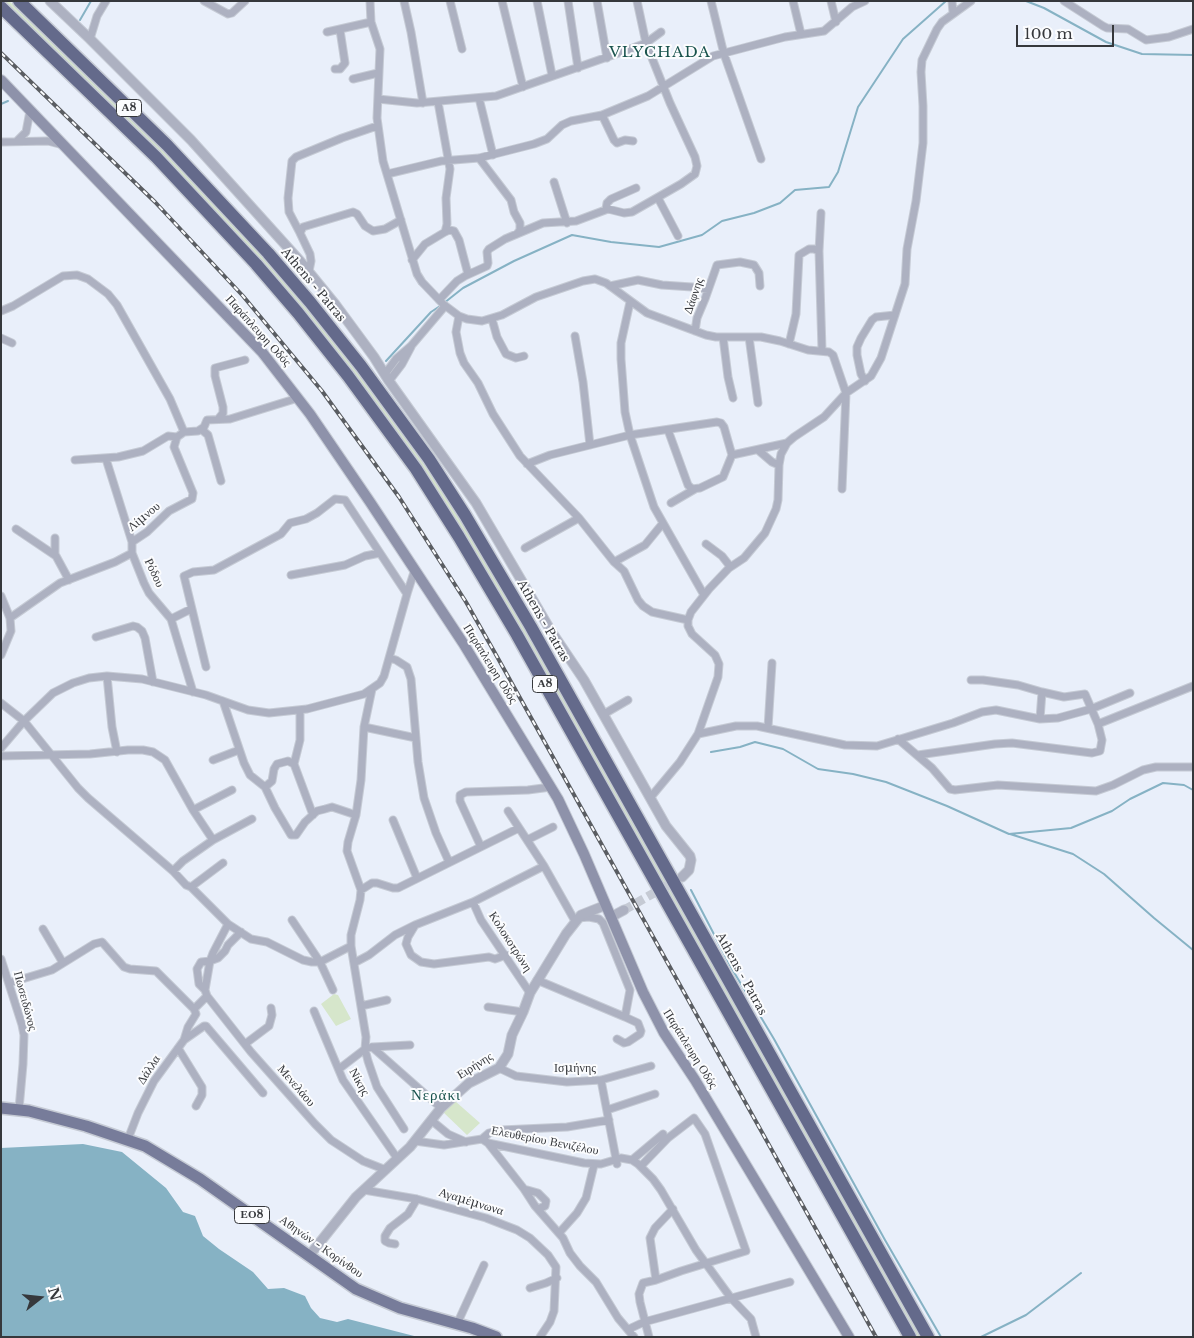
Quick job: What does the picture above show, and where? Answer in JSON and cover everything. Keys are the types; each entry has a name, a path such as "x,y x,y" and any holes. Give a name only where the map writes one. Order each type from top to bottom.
{"highway":[{"name":"Athens - Patras","path":"19,1 167,145 268,253 361,366 429,459 465,515 531,627 928,1337"},
{"name":"Α8","path":"1,6 156,157 256,264 348,376 416,469 455,530 521,642 910,1337"}],"main road":[{"name":"Παράπλευρη Οδός","path":"1,80 262,352 298,398 415,569 551,787 569,820 643,992 664,1034 695,1080 849,1337"},
{"name":"Αθηνών - Κορίνθου","path":"1,1108 19,1110 86,1126 128,1139 152,1149 200,1179 342,1280 368,1295 400,1308 496,1337"}],"street":[{"path":"50,1 191,140 309,271 374,356 387,378 476,503 551,631 579,671 666,826 690,856 689,870 682,877"},
{"path":"90,39 97,16 106,1"},
{"path":"204,1 228,14 232,13 245,1"},
{"path":"370,1 370,22 380,49 377,126 381,154 419,278 445,306 459,316 474,320 492,319 536,297 591,279 599,280 610,286 630,302 653,316 706,335 773,339 808,350 830,352 846,393 842,489"},
{"path":"404,1 423,103"},
{"path":"502,1 523,87"},
{"path":"537,1 552,75"},
{"path":"568,1 578,68"},
{"path":"597,1 606,58"},
{"path":"440,300 457,281 487,266 487,252 489,249 517,234 543,223 584,220 611,208 624,213 632,212 692,177 696,172 697,166 646,42 637,1"},
{"path":"711,1 724,54 762,159"},
{"path":"793,1 801,34"},
{"path":"831,1 836,22"},
{"path":"387,174 421,165 493,155 541,141 572,121 602,115 639,100 707,59 785,37 824,31 852,7 865,1"},
{"path":"952,1 953,13"},
{"path":"650,798 676,767 698,734 718,678 719,664 713,651 692,634 688,626 691,612 729,568 744,558 765,533 771,522 778,500 779,465 781,454 787,444 794,437 824,417 846,393 865,381 877,368 905,284 924,130 921,66 924,54 936,29 944,20 971,1"},
{"path":"1064,1 1107,28 1128,29 1146,40 1168,37 1193,30"},
{"path":"451,2 462,49"},
{"path":"327,32 370,22"},
{"path":"335,69 340,69 345,62 340,30"},
{"path":"378,99 423,103 496,96 552,75 606,58 646,42 661,32"},
{"path":"353,79 378,73"},
{"path":"479,98 493,155"},
{"path":"438,102 450,169 446,198 447,224 445,232"},
{"path":"16,142 26,132 30,111"},
{"path":"602,115 617,143 628,140 633,141"},
{"path":"309,271 310,254 289,212 288,198 292,161 327,144 377,126"},
{"path":"1,142 48,141 62,145"},
{"path":"479,158 511,200 514,212 520,223 520,230 517,234"},
{"path":"554,182 567,222"},
{"path":"606,209 608,201 636,188"},
{"path":"658,198 678,236"},
{"path":"300,233 303,227 315,222 353,212 357,214 365,226 373,231 386,229 401,220"},
{"path":"821,213 819,251 822,350"},
{"path":"412,260 425,244 449,230 457,235 468,274"},
{"path":"789,344 796,314 799,255 809,250 819,251"},
{"name":"Δάφνης","path":"695,331 697,318 716,264 740,262 754,265 759,273 760,286"},
{"path":"1,311 13,306 63,276 77,275 88,279 108,294 117,304 170,399 184,432"},
{"path":"610,286 642,280 662,285 692,286 708,289"},
{"path":"630,302 621,343 625,412 630,435 654,507 704,595"},
{"path":"387,378 402,364 411,346 445,306"},
{"path":"865,381 861,374 857,355 857,347 861,338 876,316 895,315"},
{"path":"459,316 456,332 464,363 486,397 493,414 526,464 579,518 626,574 638,600 643,606 652,612 688,620"},
{"path":"492,319 501,346 506,354 516,358 524,356"},
{"path":"575,336 583,382 590,445"},
{"path":"723,336 728,377 733,398"},
{"path":"750,337 758,403"},
{"path":"1,338 12,343"},
{"path":"219,418 223,412 223,407 215,368 245,360"},
{"path":"75,460 106,459 143,451 168,436 177,437 184,432 198,431 207,420 230,419 298,398"},
{"path":"526,464 550,455 630,435 721,423 732,454 724,477 695,489 671,503"},
{"path":"201,429 208,436 221,481"},
{"path":"668,430 688,485 695,489"},
{"name":"Λίμνου","path":"132,542 147,532 169,511 192,499 193,493 174,447 177,437"},
{"path":"732,454 787,444"},
{"path":"758,450 772,462 779,465"},
{"name":"Ρόδου","path":"106,459 132,542 132,553 149,593 171,619 193,692"},
{"path":"206,667 184,576 193,572 214,570 281,534 290,523 306,519 317,513 335,499 345,500 406,594"},
{"path":"526,548 579,518"},
{"path":"614,562 645,545 662,523"},
{"path":"16,529 55,554 69,580"},
{"path":"55,538 55,554"},
{"path":"706,544 722,556 729,565 729,568"},
{"path":"10,618 48,590 132,553"},
{"path":"290,575 345,565 365,556 380,553"},
{"path":"1,748 24,721 58,690 84,680 107,676 153,682 258,712 269,713 300,710 356,697 372,690 384,676 406,594 415,569"},
{"path":"1,596 10,618 11,630 1,655"},
{"path":"171,619 191,610"},
{"path":"96,637 133,626 137,627 142,631 145,638 153,682"},
{"path":"389,658 402,663 409,672 426,810 450,862"},
{"path":"768,728 772,663"},
{"path":"107,676 112,727 117,752"},
{"path":"918,755 1012,743 1098,753 1102,749 1098,724 1085,694 1064,697 1018,686 984,680 972,680"},
{"path":"1098,724 1192,688"},
{"path":"372,690 364,727 361,780 356,816 347,851 361,890 351,935 351,946 368,1048 377,1087 404,1129"},
{"path":"1040,719 1042,692"},
{"path":"698,734 736,726 752,725 853,746 876,746 992,710 1040,719 1058,718 1091,709 1130,693"},
{"path":"604,714 628,700"},
{"path":"223,701 250,775 264,786 291,835 296,835 305,822 317,811 332,807 356,816"},
{"path":"1,703 24,721 88,798 173,871 186,885 191,887 228,924 251,939 267,942 303,960 312,962 320,962 351,946"},
{"path":"300,710 300,740 294,764 313,815"},
{"path":"364,727 416,738"},
{"path":"898,739 918,755 950,789 955,790 998,785 1096,791 1143,770 1156,767 1193,767"},
{"path":"1,756 90,754 143,750 161,756 213,840"},
{"path":"214,760 240,750"},
{"path":"264,786 272,781 277,764 288,761 294,764"},
{"path":"481,847 460,801 460,795 466,792 528,790 551,787"},
{"path":"193,810 232,790"},
{"path":"508,811 577,920"},
{"path":"173,871 213,840 252,819"},
{"path":"393,820 418,878"},
{"path":"361,890 377,883 398,888 519,828"},
{"path":"527,840 553,828"},
{"path":"191,887 223,863"},
{"path":"354,963 369,955 395,935 473,902 544,866"},
{"name":"Κολοκοτρώνη","path":"473,902 481,920 530,993"},
{"path":"577,920 584,914 606,905"},
{"path":"611,917 624,910"},
{"path":"577,920 588,917 599,919 603,923 630,990 626,1017"},
{"path":"292,920 320,962 332,990"},
{"name":"Ειρήνης","path":"309,1256 332,1225 364,1190 415,1142 441,1108 469,1083 499,1068 508,1054 512,1035 530,993 577,920"},
{"path":"210,961 212,953 228,924"},
{"path":"416,925 411,931 406,944 411,955 422,962 434,964 482,958 495,959 506,956"},
{"path":"43,929 63,963"},
{"path":"194,1009 206,993 199,984 197,969 201,962 218,958 241,932"},
{"path":"9,982 45,972 94,944 102,942 124,967 156,971 194,1009 196,1014 188,1026 184,1040"},
{"name":"Πωσειδώνος","path":"1,959 3,972 9,982 24,1035 19,1110"},
{"path":"537,980 638,1023 641,1031 636,1037 624,1043 617,1039"},
{"name":"Μενελάου","path":"206,993 245,1044 305,1114 331,1140 363,1162 386,1170"},
{"path":"362,1006 387,1000"},
{"path":"488,1007 523,1012"},
{"path":"245,1044 268,1026 272,1015 271,1008"},
{"name":"Νίκης","path":"314,1011 343,1080 397,1158"},
{"name":"Δάλλα","path":"128,1139 138,1113 154,1081 184,1040 202,1027 206,1026 263,1092"},
{"path":"339,1070 368,1048 410,1044"},
{"path":"178,1048 202,1087 202,1095 196,1106"},
{"path":"368,1048 441,1108"},
{"name":"Ισμήνης","path":"499,1068 516,1076 567,1082 601,1080 651,1066"},
{"path":"601,1080 617,1162"},
{"path":"607,1110 655,1094"},
{"path":"640,1166 668,1138 694,1118 700,1125 715,1161 746,1251 643,1283 640,1302 649,1337"},
{"path":"431,1120 448,1134 466,1142"},
{"path":"609,1120 567,1126 501,1130 488,1134 485,1141 524,1189 538,1210 559,1233 580,1266 596,1282 618,1318 634,1337"},
{"path":"663,1134 632,1160 653,1179 705,1263 731,1298 749,1315 756,1337"},
{"name":"Ελευθερίου Βενιζέλου","path":"415,1142 444,1145 485,1141 594,1164 617,1162 621,1158 632,1160"},
{"path":"559,1233 578,1213 586,1198 594,1164"},
{"path":"524,1189 538,1193 546,1201 545,1206 538,1210"},
{"name":"Αγαμέμνωνα","path":"364,1190 417,1199 486,1218 517,1230 548,1255 556,1267 557,1278"},
{"path":"395,1244 385,1241 384,1236 390,1228 408,1214 417,1199"},
{"path":"656,1280 650,1238 655,1228 673,1209"},
{"path":"457,1324 484,1265"},
{"path":"530,1288 557,1278 554,1311 550,1322 540,1337"},
{"path":"629,1329 644,1322 790,1282"}],"green space":[{"path":"4,1 9,1 139,127 185,173 263,257 306,307 355,370 423,463 459,518 534,645 921,1337 917,1337 514,618 421,465 353,372 261,260 160,153"},
{"path":"334,994 338,995 351,1019 336,1026 321,1004"},
{"path":"455,1101 480,1123 467,1135 443,1112"}],"water":[{"path":"83,1144 122,1152 166,1188 183,1212 195,1216 203,1236 253,1272 268,1289 284,1288 305,1296 311,1308 320,1318 337,1322 348,1319 418,1337 1,1337 1,1148"}],"waterway":[{"path":"80,20 91,1"},
{"path":"444,303 463,288 514,261 572,235 611,242 659,247 702,235 722,221 754,213 780,203 795,190 829,187 838,172 858,107 903,39 946,1"},
{"path":"1026,1 1044,8 1106,42 1142,54 1193,55"},
{"path":"1,104 8,101"},
{"path":"386,361 431,312 440,306"},
{"path":"711,752 740,747 755,742 783,749 818,769 853,774 886,782 947,806 1009,834 1071,828 1112,811 1130,799 1163,783 1184,785 1193,790"},
{"path":"1010,834 1073,854 1104,874 1193,950"},
{"path":"691,890 732,969 774,1039 941,1337"},
{"path":"981,1337 1026,1315 1081,1273"}],"tunnel":[{"path":"624,910 677,880"}],"railway":[{"path":"1,53 155,202 243,296 322,391 399,497 466,602 495,653 876,1337"}],"district":[{"name":"VLYCHADA","path":"660,53"},
{"name":"Νεράκι","path":"436,1096"}]}
